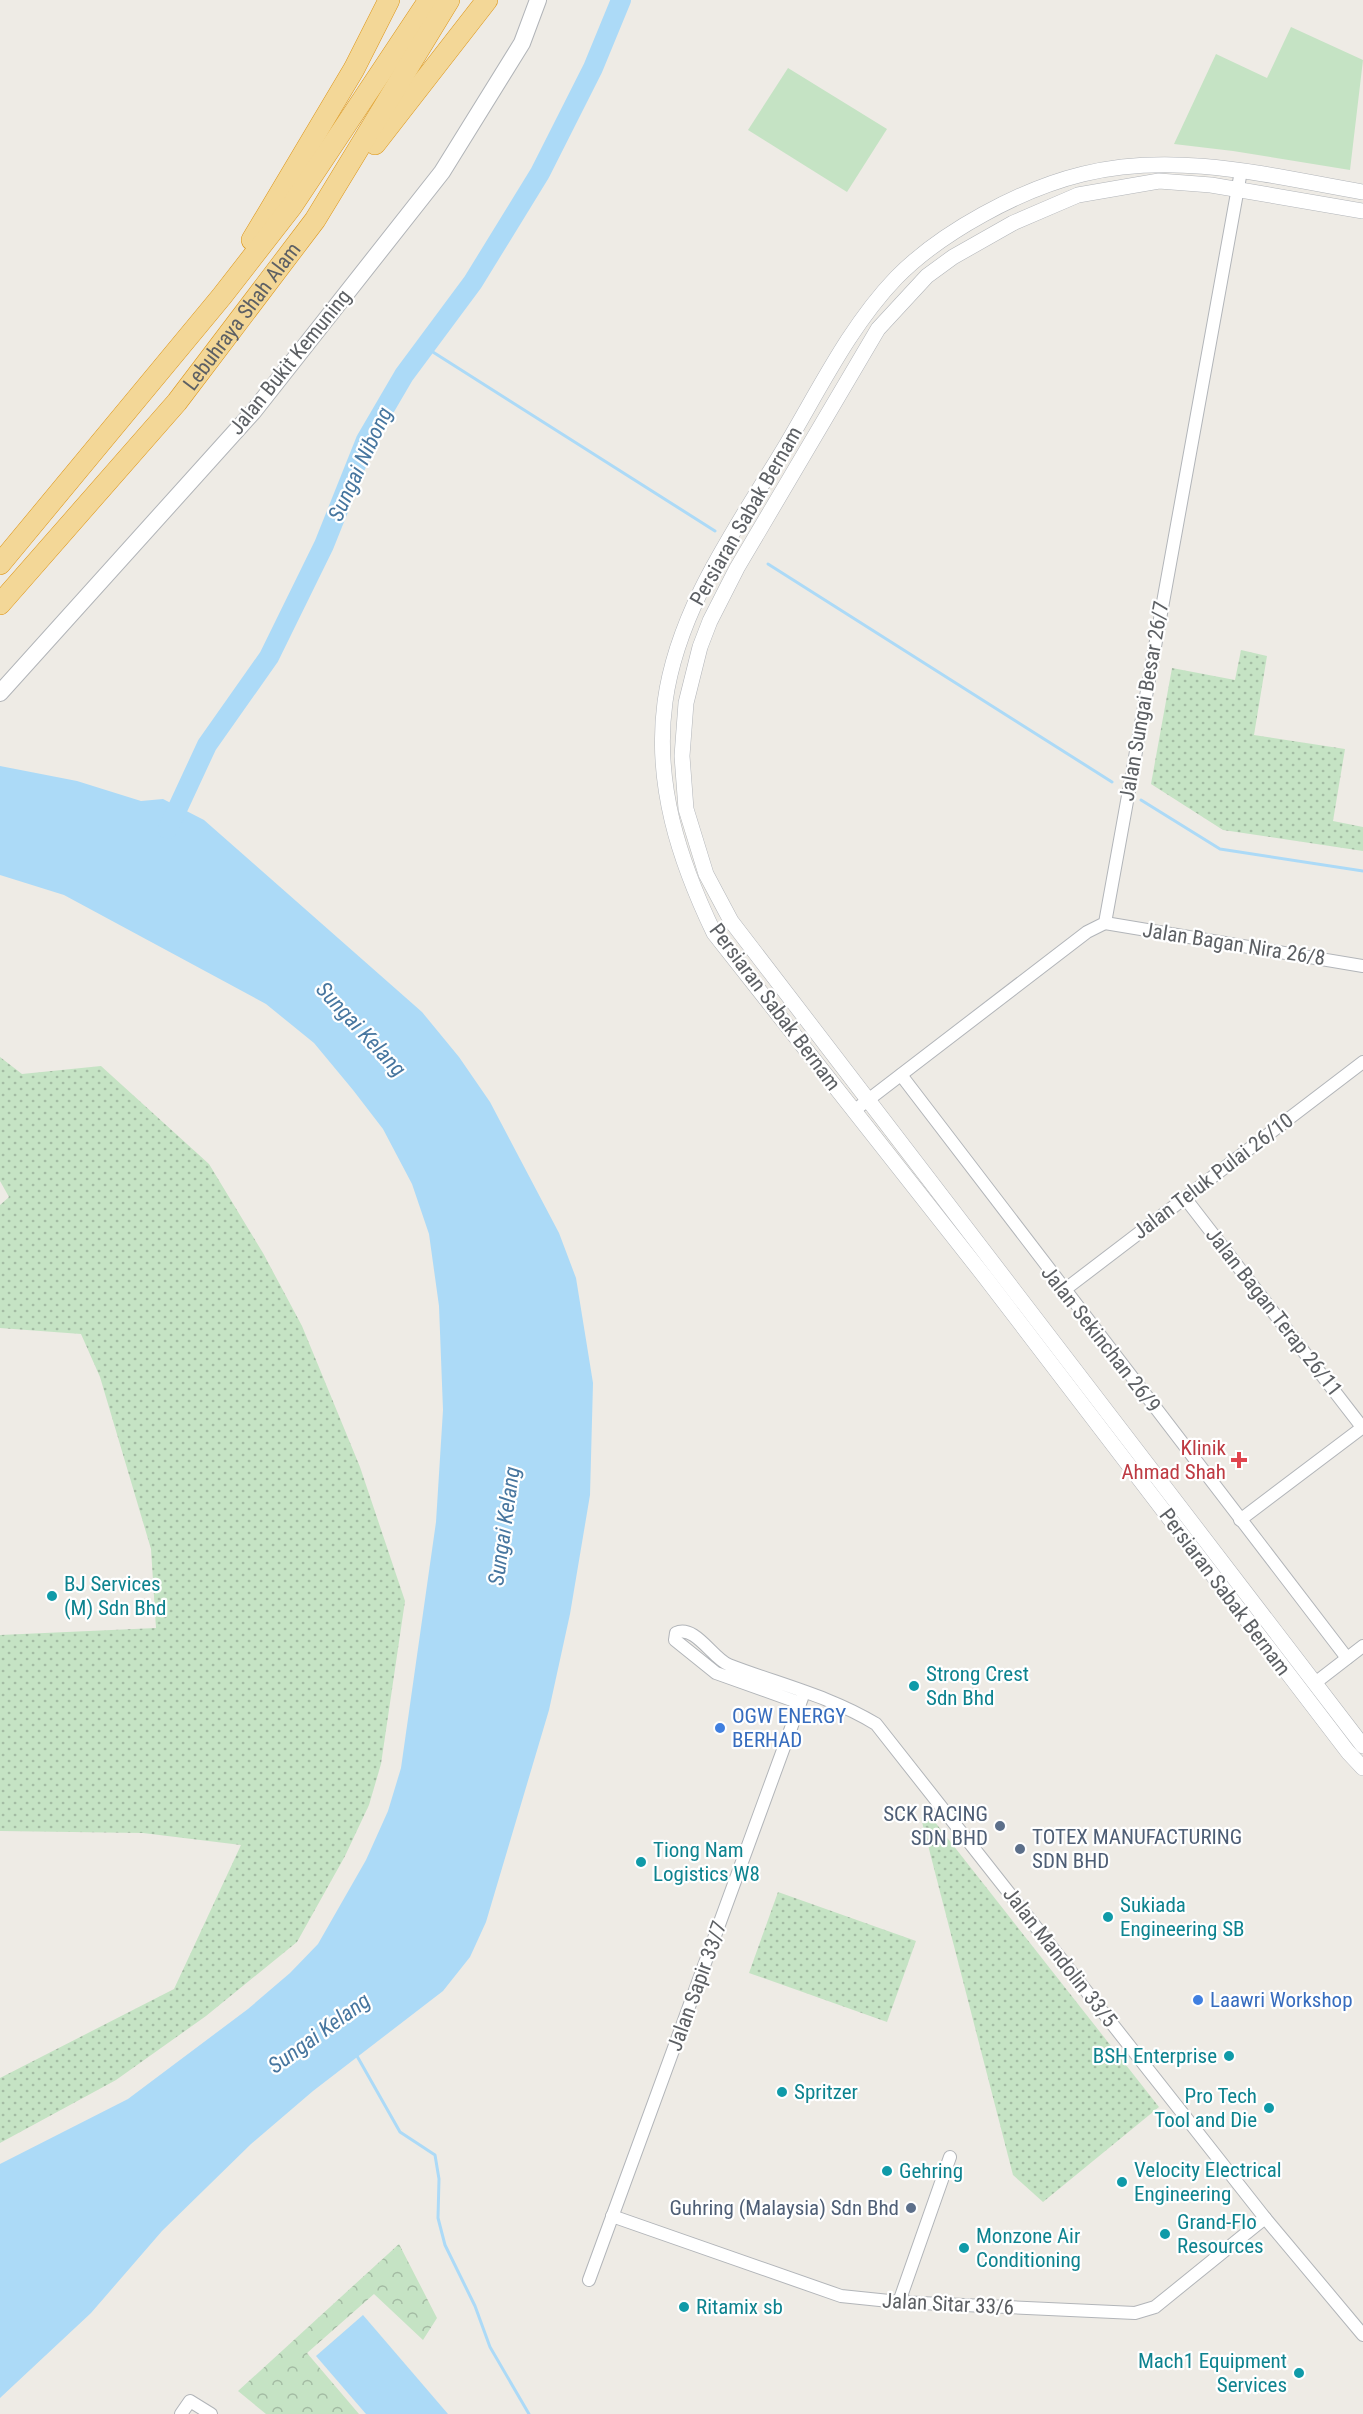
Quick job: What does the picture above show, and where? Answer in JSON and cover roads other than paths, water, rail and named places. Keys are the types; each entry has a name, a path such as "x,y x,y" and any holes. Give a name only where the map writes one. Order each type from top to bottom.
{"highway":[{"path":"222,296 272,205 354,69 389,0"},
{"name":"Lebuhraya Shah Alam","path":"0,564 222,296 292,206 429,0"},
{"name":"Lebuhraya Shah Alam","path":"0,604 177,402 315,220 449,0"},
{"path":"315,220 487,0"}],"main road":[{"name":"Jalan Bukit Kemuning","path":"0,693 252,412 442,172 522,43 538,0"}],"street":[{"name":"Persiaran Sabak Bernam","path":"1363,192 1241,171 1158,163 1083,173 1001,204 924,254 897,278 852,332 697,598 676,655 665,701 662,758 669,812 689,880 714,933 855,1110 1341,1743 1363,1768"},
{"name":"Jalan Sungai Besar 26/7","path":"1105,922 1241,171"},
{"name":"Persiaran Sabak Bernam","path":"1363,211 1238,189 1159,181 1078,195 1013,223 953,256 927,276 878,328 737,568 710,621 686,703 682,756 686,809 706,874 731,921 1363,1746"},
{"path":"1001,204 1013,223"},
{"path":"855,1110 1087,932 1105,922"},
{"name":"Jalan Bagan Nira 26/8","path":"1105,922 1363,966"},
{"name":"Jalan Teluk Pulai 26/10","path":"1063,1291 1363,1062"},
{"name":"Jalan Sekinchan 26/9","path":"901,1075 1063,1291 1347,1658"},
{"name":"Jalan Bagan Terap 26/11","path":"1185,1198 1363,1427"},
{"path":"1240,1520 1363,1427"},
{"path":"687,1632 693,1635 725,1664 802,1697 716,1673 675,1640 676,1633 687,1632"},
{"path":"1315,1683 1363,1646"},
{"name":"Jalan Sapir 33/7","path":"589,2280 802,1697"},
{"name":"Jalan Mandolin 33/5","path":"802,1697 851,1709 876,1724 1265,2218 1363,2335"},
{"path":"899,2302 950,2157"},
{"name":"Jalan Sitar 33/6","path":"612,2216 832,2293 899,2302 1135,2313 1155,2307 1265,2218"},
{"path":"181,2414 190,2401 212,2414"}],"water":[{"name":"Sungai Kelang","path":"0,766 77,781 141,801 163,799 204,820 422,1012 459,1057 490,1102 559,1233 576,1278 593,1383 590,1495 570,1614 549,1710 486,1922 470,1957 443,1991 313,2091 251,2144 162,2231 91,2313 0,2398 0,2164 128,2099 248,2009 290,1973 318,1944 366,1860 388,1811 401,1768 436,1522 443,1410 439,1306 429,1234 412,1184 383,1129 314,1043 266,1004 64,895 0,875"},
{"path":"363,2315 448,2414 366,2414 316,2356"}],"waterway":[{"name":"Sungai Nibong","path":"168,829 207,745 269,657 324,545 366,440 404,375 473,282 540,173 593,68 621,0"},
{"path":"425,347 715,531"},
{"path":"768,564 1112,782"},
{"path":"1141,800 1220,849 1363,871"},
{"path":"357,2056 400,2132 435,2155 439,2179 438,2218 445,2245 475,2306 490,2347 529,2414"}],"place":[{"name":"Klinik Ahmad Shah","path":"1239,1460"},
{"name":"BJ Services (M) Sdn Bhd","path":"52,1596"},
{"name":"Strong Crest Sdn Bhd","path":"914,1686"},
{"name":"OGW ENERGY BERHAD","path":"720,1728"},
{"name":"SCK RACING SDN BHD","path":"1000,1826"},
{"name":"TOTEX MANUFACTURING SDN BHD","path":"1020,1849"},
{"name":"Tiong Nam Logistics W8","path":"641,1862"},
{"name":"Sukiada Engineering SB","path":"1108,1917"},
{"name":"Laawri Workshop","path":"1198,2000"},
{"name":"BSH Enterprise","path":"1229,2056"},
{"name":"Spritzer","path":"782,2092"},
{"name":"Pro Tech Tool and Die","path":"1269,2108"},
{"name":"Gehring","path":"887,2171"},
{"name":"Velocity Electrical Engineering","path":"1122,2182"},
{"name":"Guhring (Malaysia) Sdn Bhd","path":"911,2208"},
{"name":"Grand-Flo Resources","path":"1165,2234"},
{"name":"Monzone Air Conditioning","path":"964,2248"},
{"name":"Ritamix sb","path":"684,2307"},
{"name":"Mach1 Equipment Services","path":"1299,2373"}]}
